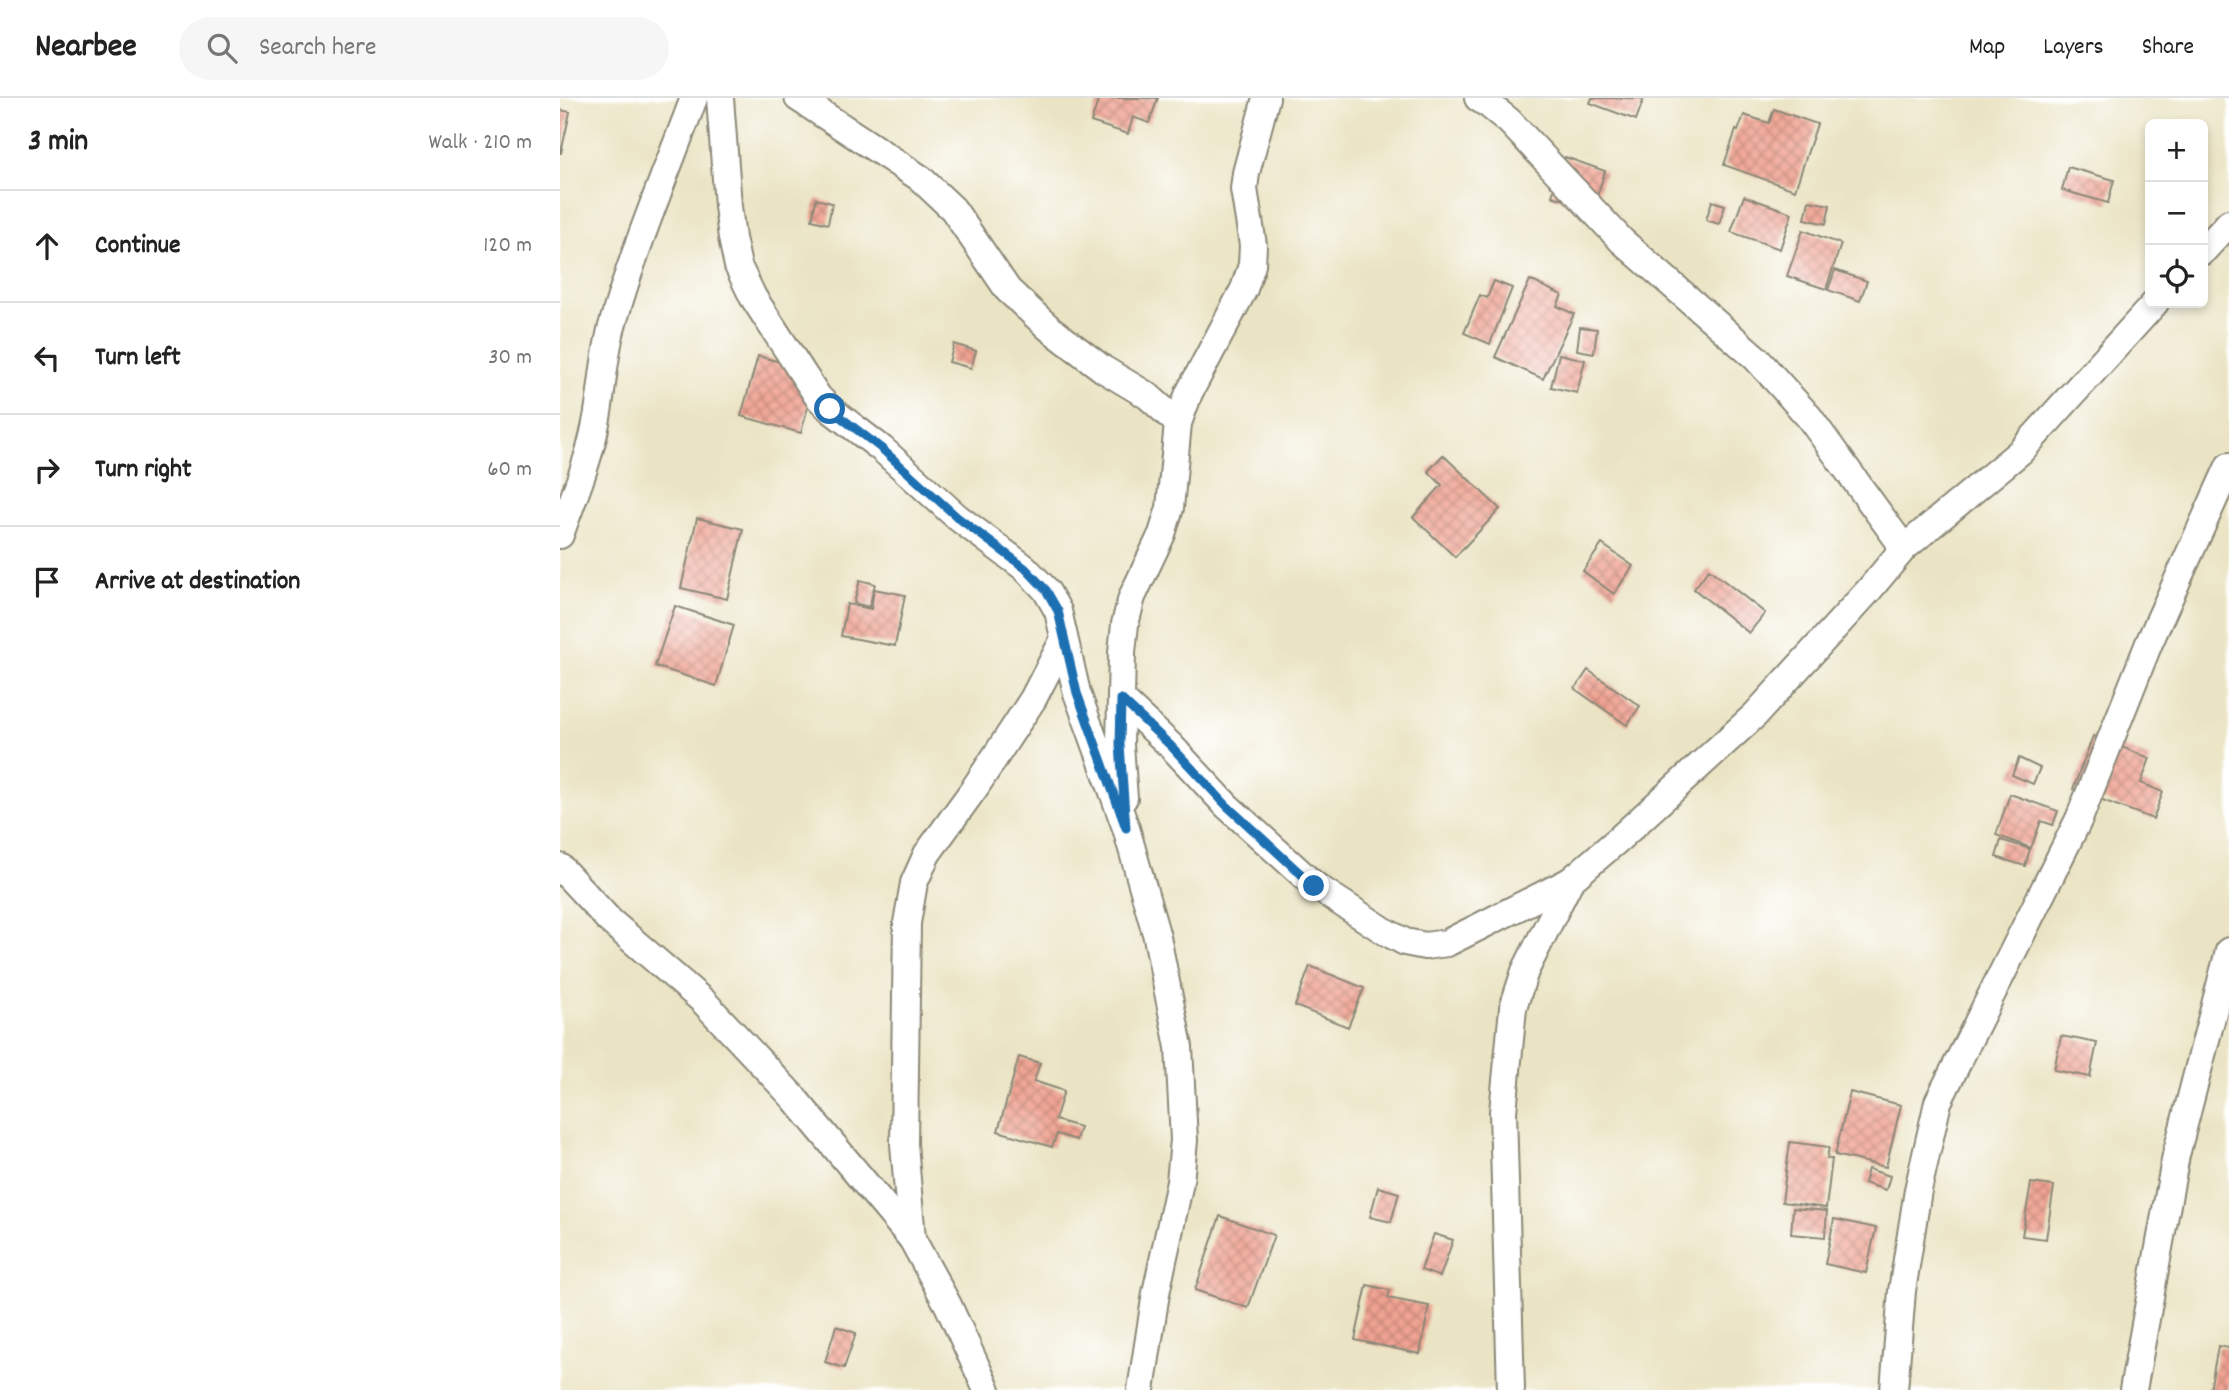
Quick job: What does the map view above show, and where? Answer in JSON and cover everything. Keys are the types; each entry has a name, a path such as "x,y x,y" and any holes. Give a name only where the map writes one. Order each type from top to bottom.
{"street":[{"path":"560,535 597,422 612,325 643,229 694,98"},
{"path":"720,98 732,238 738,266 753,297 818,397 882,449 957,517 1025,568 1046,590 1058,611 1077,693 1126,828 1157,937 1179,1048 1184,1140 1180,1182 1156,1293 1141,1390"},
{"path":"798,98 920,178 954,209 1008,290 1049,328 1103,369 1147,396 1178,423"},
{"path":"1126,828 1120,745 1125,624 1132,597 1162,534 1170,508 1178,423 1189,393 1244,289 1252,265 1254,245 1244,189 1266,98"},
{"path":"1478,98 1509,121 1622,241 1756,358 1809,417 1904,548"},
{"path":"2208,246 2229,223"},
{"path":"1121,699 1171,746 1227,806 1314,886 1405,942 1425,946 1447,943 1570,881 1620,838 1755,715 1904,548 2021,451 2150,308"},
{"path":"1894,1390 1902,1291 1918,1190 1938,1102 2079,819 2149,643 2229,466"},
{"path":"912,1239 904,1143 907,923 914,883 928,854 1033,699 1064,639"},
{"path":"560,867 610,921 703,1001 721,1020 793,1097 912,1239 988,1390"},
{"path":"1511,1390 1503,1112 1513,1008 1525,971 1570,881"},
{"path":"2133,1390 2176,1155 2229,951"}],"building":[{"path":"1099,98 1158,98 1149,123 1133,117 1128,134 1091,122"},
{"path":"1592,98 1644,98 1636,120 1590,103"},
{"path":"1774,109 1817,124 1795,190 1724,165 1744,115 1769,123"},
{"path":"560,110 570,112 561,153 560,153"},
{"path":"1565,157 1605,171 1593,209 1552,196"},
{"path":"2068,167 2114,180 2108,203 2062,190"},
{"path":"1744,196 1792,213 1780,249 1731,232"},
{"path":"816,199 832,203 828,224 812,220"},
{"path":"1712,201 1725,205 1719,224 1706,220"},
{"path":"1809,201 1830,205 1826,224 1805,219"},
{"path":"1803,230 1841,244 1826,289 1787,276"},
{"path":"1835,270 1867,281 1860,301 1828,290"},
{"path":"1530,280 1562,295 1557,306 1574,314 1543,379 1495,357"},
{"path":"1494,281 1512,288 1490,344 1464,333 1480,295 1487,298"},
{"path":"1580,327 1597,329 1594,353 1577,350"},
{"path":"954,344 976,351 971,368 949,362"},
{"path":"1559,354 1585,360 1577,393 1551,387"},
{"path":"758,356 817,372 801,433 741,416"},
{"path":"1443,455 1500,509 1455,557 1413,517 1442,485 1428,471"},
{"path":"697,518 743,529 727,599 681,588"},
{"path":"1602,544 1633,566 1614,594 1583,571"},
{"path":"1709,569 1765,613 1749,633 1694,589"},
{"path":"860,580 875,584 869,607 854,603"},
{"path":"874,589 905,595 895,646 841,636 847,604 871,609"},
{"path":"675,606 734,625 716,686 655,666"},
{"path":"1588,670 1640,706 1627,725 1575,689"},
{"path":"2093,736 2150,758 2141,783 2163,792 2153,819 2073,789"},
{"path":"2019,758 2040,768 2033,784 2012,775"},
{"path":"2010,794 2058,811 2053,825 2041,821 2031,848 1996,835"},
{"path":"2001,840 2030,849 2025,866 1996,857"},
{"path":"1310,966 1364,988 1348,1027 1295,1006"},
{"path":"2061,1036 2097,1043 2090,1077 2054,1070"},
{"path":"1019,1057 1040,1063 1034,1081 1064,1091 1055,1120 1080,1127 1076,1140 1057,1134 1052,1147 998,1131"},
{"path":"1850,1092 1901,1105 1886,1167 1835,1155"},
{"path":"1790,1142 1829,1147 1827,1159 1832,1159 1826,1208 1782,1202"},
{"path":"1868,1169 1890,1176 1886,1190 1864,1183"},
{"path":"2031,1183 2054,1186 2046,1239 2022,1236"},
{"path":"1378,1187 1399,1193 1391,1222 1370,1217"},
{"path":"1793,1208 1827,1211 1825,1237 1791,1234"},
{"path":"1220,1216 1274,1235 1248,1308 1195,1290"},
{"path":"1834,1219 1876,1228 1866,1273 1825,1264"},
{"path":"1434,1234 1453,1240 1440,1277 1421,1270"},
{"path":"1367,1285 1390,1290 1388,1298 1429,1306 1420,1354 1355,1340"},
{"path":"836,1326 856,1333 844,1368 825,1362"},
{"path":"2218,1346 2229,1348 2229,1390 2210,1390"}],"route":[{"path":"830,409 882,449 957,517 1025,568 1046,590 1058,611 1077,693 1126,828 1120,745 1121,699 1171,746 1227,806 1314,886"}]}
